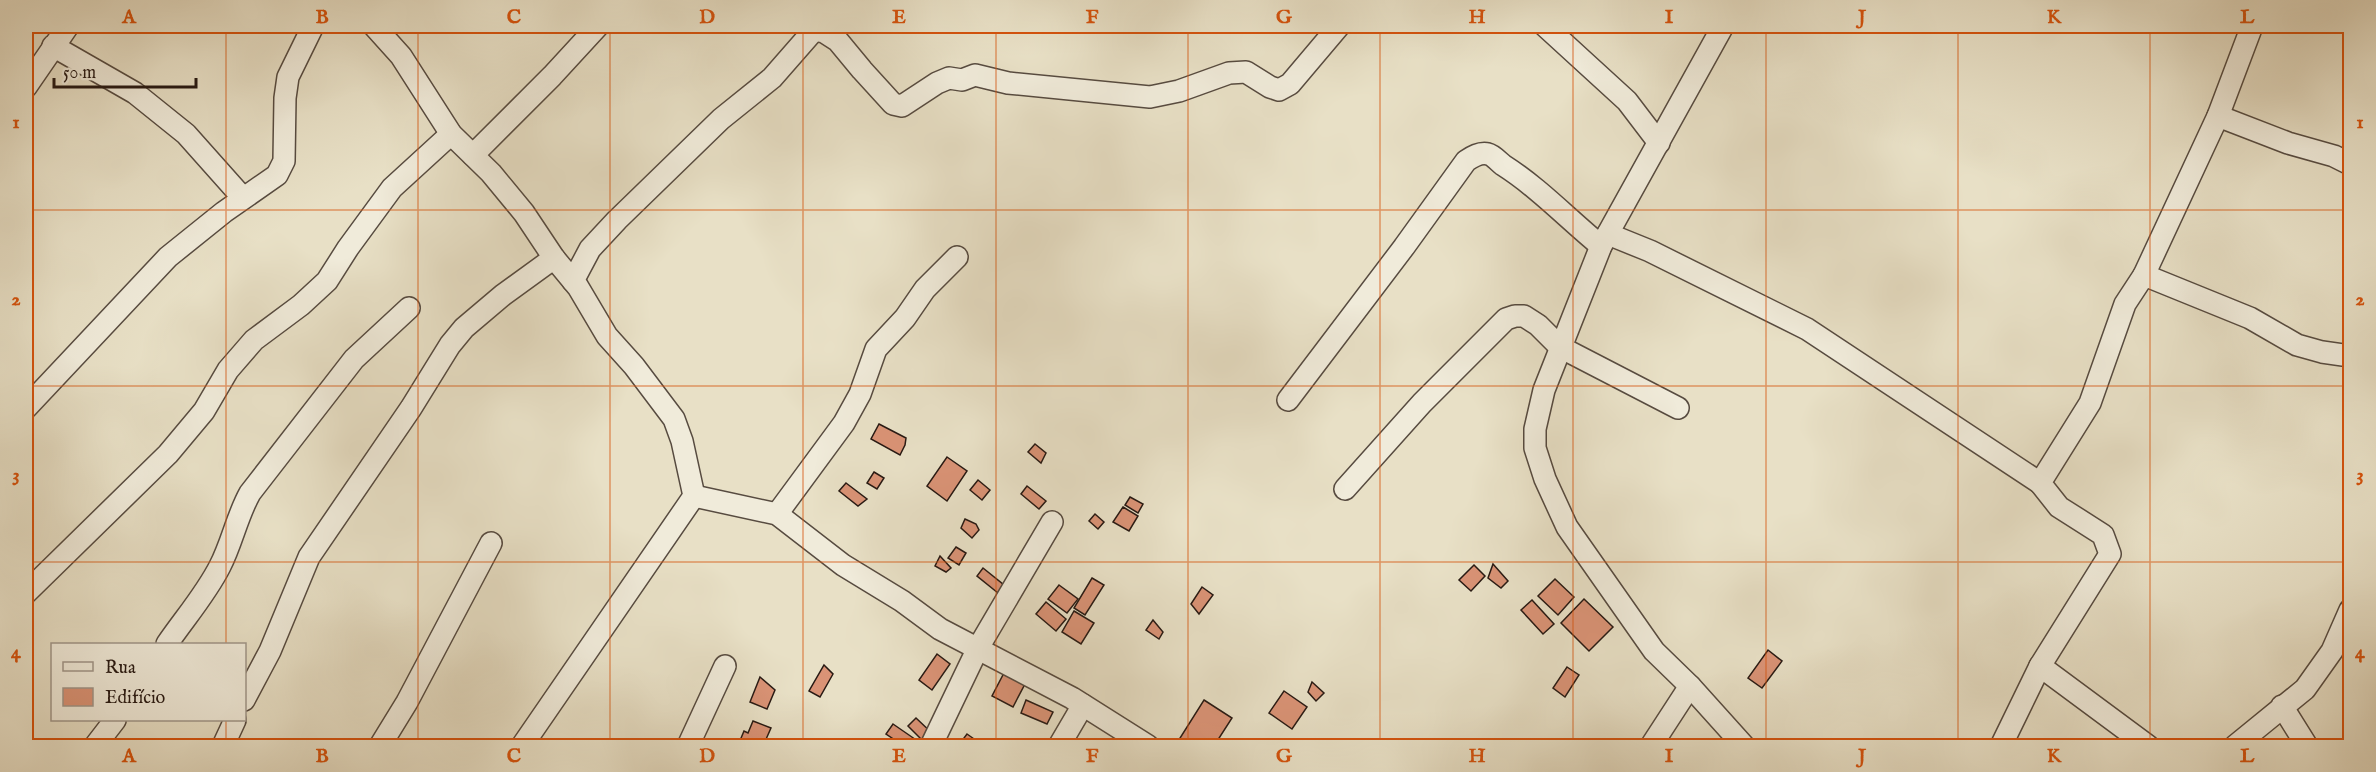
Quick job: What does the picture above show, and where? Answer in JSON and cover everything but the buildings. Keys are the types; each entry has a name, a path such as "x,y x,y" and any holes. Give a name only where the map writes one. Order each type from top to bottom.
{"street":[{"path":"26,87 68,26"},
{"path":"26,408 168,257 243,198 277,175 284,161 285,98 288,77 313,26"},
{"path":"374,26 401,56 451,134 473,155 524,213 554,258 573,281 607,336 634,366 674,419 682,441 693,496 522,747"},
{"path":"473,155 566,62 598,26"},
{"path":"573,281 590,249 617,220 721,119 772,78 813,28 838,40 893,104 902,106 937,82 949,78 962,80 975,75 1008,84 1150,97 1179,91 1229,73 1246,72 1279,90 1290,84 1339,26"},
{"path":"1545,26 1627,101 1659,143"},
{"path":"1723,26 1605,240 1544,390 1535,429 1535,448 1545,479 1567,527 1654,651 1690,686 1744,747"},
{"path":"2040,483 2090,404 2125,304 2144,275 2218,116 2252,26"},
{"path":"53,46 135,93 204,152 243,198"},
{"path":"2218,116 2288,143 2334,156 2350,164"},
{"path":"26,593 168,454 204,411 228,370 254,340 301,305 327,281 392,188 451,134"},
{"path":"1288,400 1466,161 1476,155 1488,154 1538,189 1562,214 1605,240 1650,251 1807,329 2040,483 2059,507 2103,535 2110,554 2040,666 2001,747"},
{"path":"777,514 844,423 860,394 876,349 905,318 925,289 957,257"},
{"path":"246,696 270,651 309,557 411,408 450,345 464,328 503,295 554,258"},
{"path":"2144,275 2250,318 2297,345 2350,356"},
{"path":"168,643 219,569 234,538 242,507 250,493 354,359 409,308"},
{"path":"1345,489 1422,403 1506,319 1515,315 1524,316 1538,325 1560,347 1678,408"},
{"path":"693,496 777,514 843,565 902,601 940,629 1083,705 1148,747"},
{"path":"931,747 978,648 1052,522"},
{"path":"380,747 407,702 490,543"},
{"path":"2235,747 2305,689 2332,651 2350,610"},
{"path":"688,747 725,666"},
{"path":"2040,666 2148,747"},
{"path":"1651,747 1690,686"},
{"path":"1059,747 1083,705"},
{"path":"2282,706 2307,747"},
{"path":"95,747 114,721"},
{"path":"222,747 235,721"}]}
